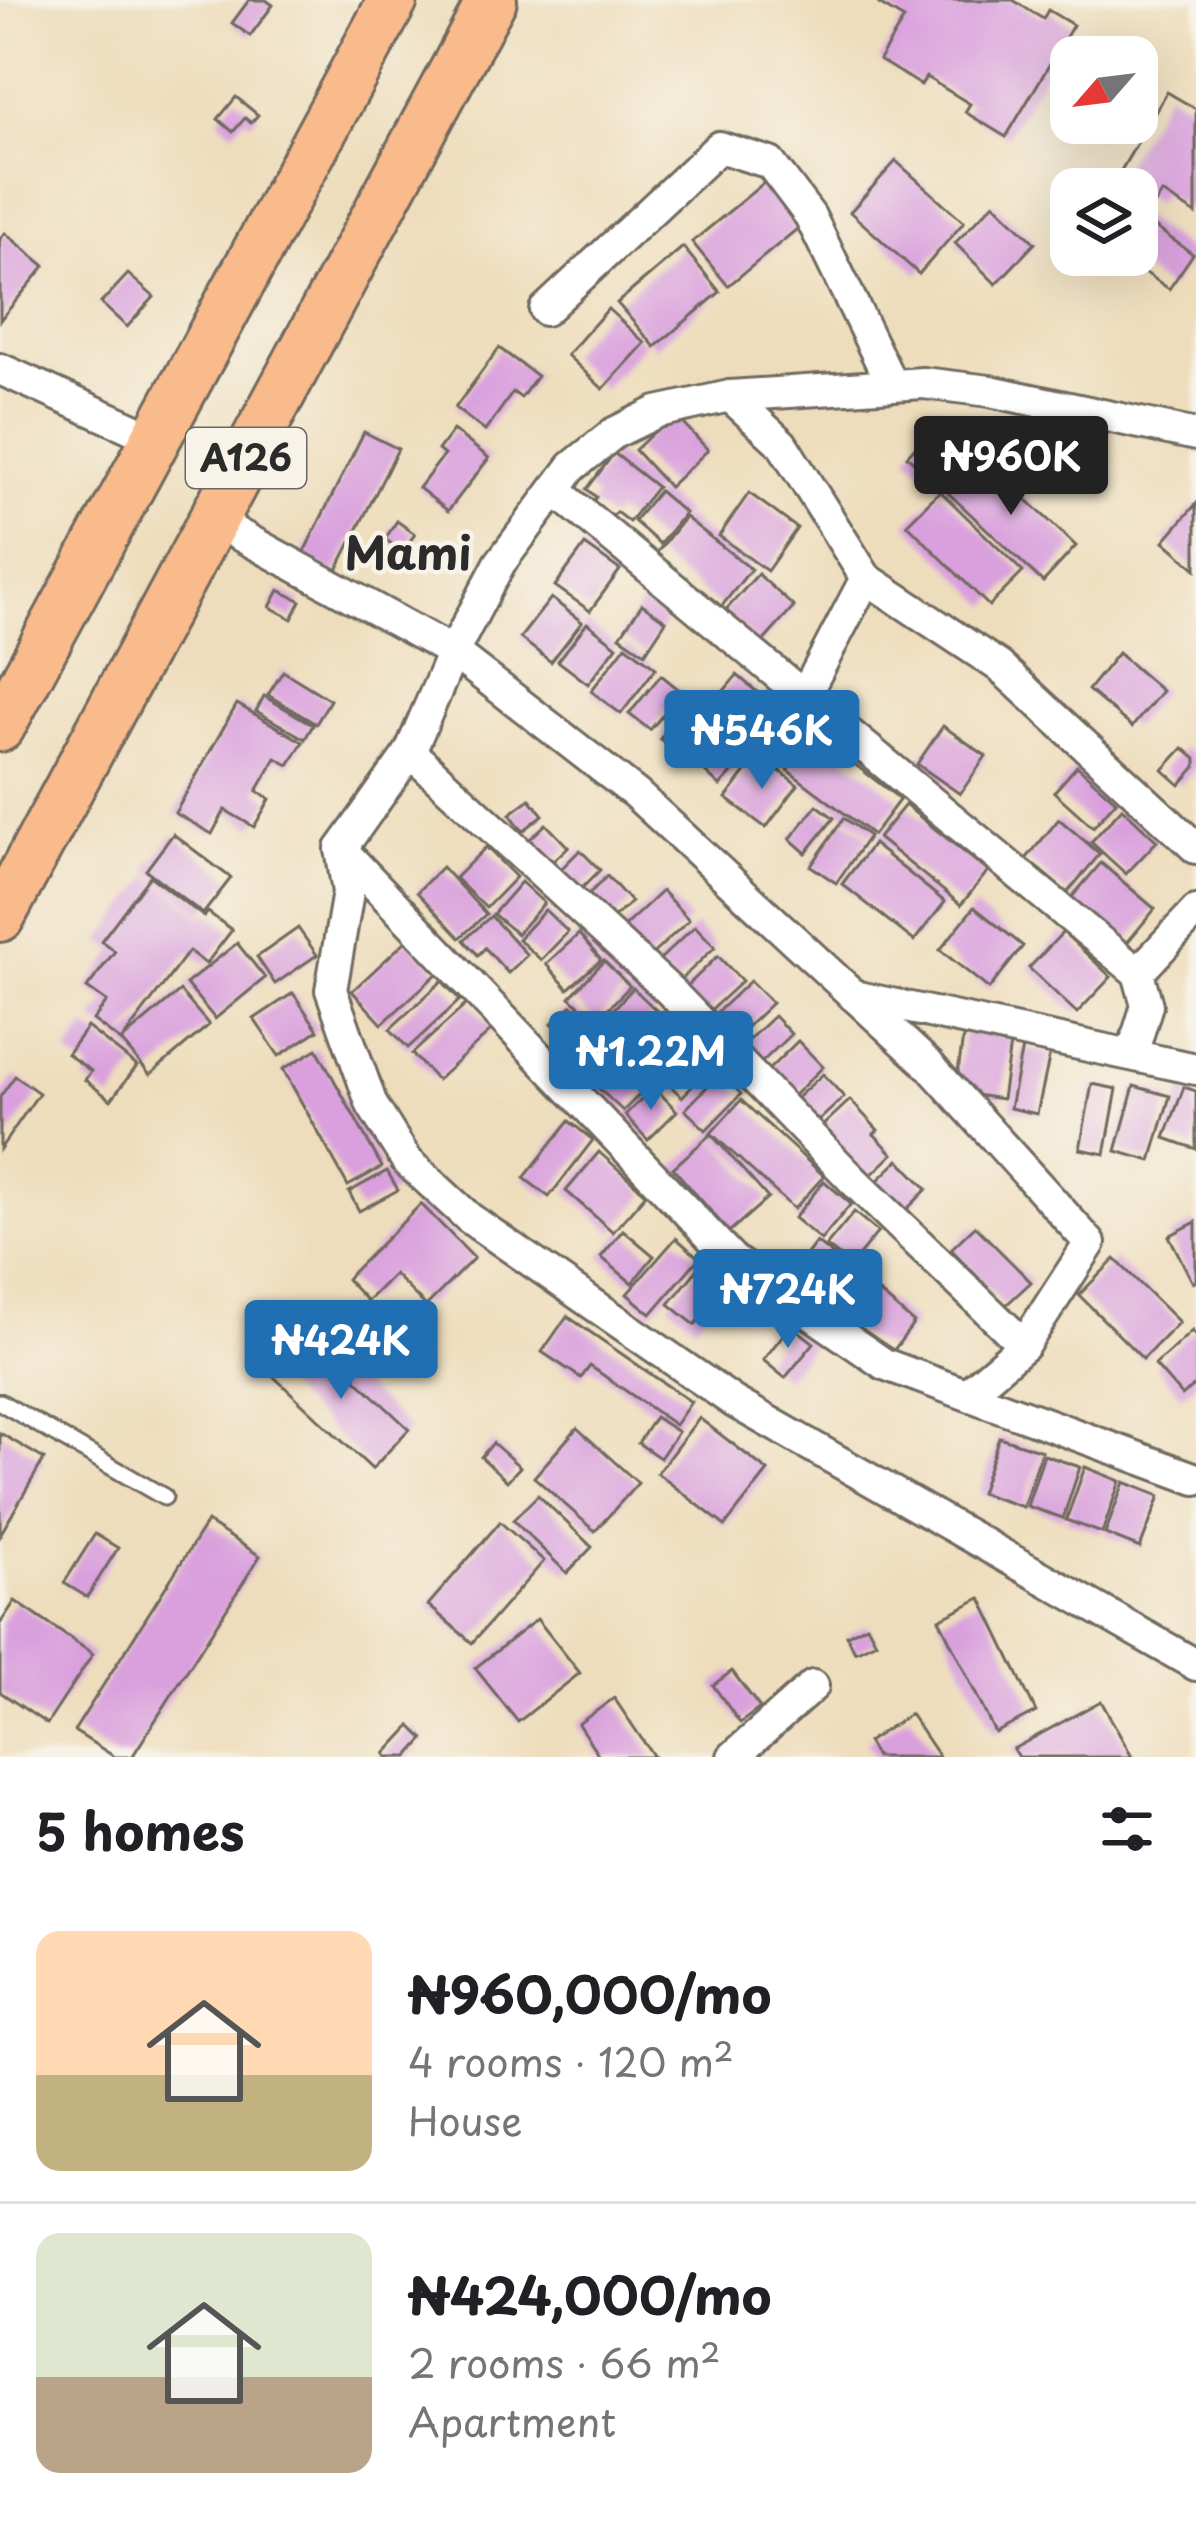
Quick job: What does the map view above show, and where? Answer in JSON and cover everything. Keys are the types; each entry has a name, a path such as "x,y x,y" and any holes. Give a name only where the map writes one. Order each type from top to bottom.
{"highway":[{"name":"A126","path":"0,727 393,0"},
{"name":"A126","path":"0,917 492,0"}],"street":[{"path":"545,310 719,147 770,163 810,216 892,385"},
{"path":"0,369 156,439"},
{"path":"1196,435 990,391 923,383 730,396 657,412 614,433 572,467 500,562 453,652 410,752 341,849 348,892 331,990 372,1105 407,1162 469,1218 734,1402 1196,1665"},
{"path":"730,396 782,444 866,578 999,666 1196,848"},
{"path":"555,490 1138,973 1147,1005 1132,1054"},
{"path":"212,520 453,652 636,794 929,1065 1090,1243 1024,1345 967,1394"},
{"path":"806,695 866,578"},
{"path":"410,752 670,991 853,1180 1024,1345"},
{"path":"341,849 733,1260 884,1364 1196,1479"},
{"path":"1138,973 1196,911"},
{"path":"854,996 1196,1069"},
{"path":"733,1757 813,1686"}],"lane":[{"path":"0,1402 164,1497"}],"building":[{"path":"249,0 273,5 250,36 232,23"},
{"path":"882,0 1013,0 1043,19 1048,10 1073,25 1066,36 1050,36 1050,63 1006,137 965,112 970,104 926,77 921,85 879,60 904,19 879,4"},
{"path":"1167,92 1196,109 1196,214 1162,193 1158,200 1158,168 1122,168 1137,144 1158,144 1158,107"},
{"path":"236,97 258,115 251,123 245,118 233,132 218,119"},
{"path":"896,161 964,222 919,274 850,212"},
{"path":"772,176 808,220 728,286 692,242"},
{"path":"994,203 1035,243 996,284 955,243"},
{"path":"1158,229 1193,254 1169,289 1150,276 1158,276"},
{"path":"5,233 45,266 0,320 0,239"},
{"path":"683,247 720,292 655,347 617,303"},
{"path":"128,274 154,297 127,327 101,303"},
{"path":"608,309 645,343 603,389 567,355"},
{"path":"499,348 537,376 521,398 513,392 485,431 455,408"},
{"path":"674,413 708,450 669,487 635,450"},
{"path":"940,420 975,452 942,488 907,456"},
{"path":"453,430 489,458 448,511 419,488 444,455 438,450"},
{"path":"364,432 398,449 335,574 302,556"},
{"path":"614,453 657,487 629,522 616,512 611,519 591,504 596,497 587,489"},
{"path":"978,454 1076,546 1043,582 945,490"},
{"path":"659,491 685,513 660,544 634,521"},
{"path":"940,491 1023,572 989,606 907,524"},
{"path":"749,493 797,528 767,571 719,536"},
{"path":"1196,504 1196,569 1164,541"},
{"path":"685,517 751,569 721,607 655,555"},
{"path":"397,521 415,534 402,552 385,539"},
{"path":"585,545 620,570 590,611 555,586"},
{"path":"758,574 794,607 760,645 724,612"},
{"path":"279,590 301,601 292,619 270,607"},
{"path":"551,598 582,622 551,662 520,638"},
{"path":"642,604 666,621 645,653 620,636"},
{"path":"587,623 617,646 588,684 558,661"},
{"path":"626,645 656,668 621,714 591,691"},
{"path":"1118,653 1162,691 1132,727 1088,690"},
{"path":"283,671 330,700 316,724 268,695"},
{"path":"661,675 682,692 650,730 629,714"},
{"path":"737,675 757,692 737,716 717,699"},
{"path":"767,692 810,730 781,764 737,727"},
{"path":"693,695 728,722 695,766 660,739"},
{"path":"264,696 313,725 305,739 256,711"},
{"path":"237,704 303,742 289,765 276,758 257,791 270,799 254,827 225,810 212,834 175,813"},
{"path":"943,726 986,756 960,794 917,764"},
{"path":"815,734 900,799 873,835 787,770"},
{"path":"735,737 751,752 720,786 705,772"},
{"path":"1183,748 1196,759 1196,767 1180,785 1163,770"},
{"path":"759,755 798,785 766,828 726,798"},
{"path":"1077,766 1116,801 1093,827 1054,792"},
{"path":"530,799 543,815 523,831 510,814"},
{"path":"817,805 834,818 806,853 790,839"},
{"path":"905,805 988,871 961,905 878,838"},
{"path":"1122,808 1157,841 1126,874 1091,842"},
{"path":"844,818 869,836 836,883 811,866"},
{"path":"1059,819 1100,854 1067,893 1026,859"},
{"path":"546,824 568,847 552,862 530,839"},
{"path":"173,834 231,878 203,914 146,870"},
{"path":"873,844 945,902 914,941 842,884"},
{"path":"486,847 516,877 486,908 455,878"},
{"path":"580,850 600,870 579,891 560,870"},
{"path":"1101,863 1155,909 1121,950 1066,904"},
{"path":"442,867 486,914 460,938 417,892"},
{"path":"150,876 204,917 208,912 232,930 206,964 189,951 121,1041 93,1020 107,1002 87,988 115,951 101,941"},
{"path":"607,876 631,902 610,921 587,896"},
{"path":"521,882 544,903 517,934 493,914"},
{"path":"662,891 689,920 644,962 617,933"},
{"path":"974,907 1023,946 989,989 940,950"},
{"path":"545,910 568,932 541,960 518,939"},
{"path":"491,916 527,955 508,973 485,948 478,955 464,940"},
{"path":"695,926 715,947 675,985 655,964"},
{"path":"298,928 317,955 275,984 257,957"},
{"path":"1063,932 1111,977 1077,1013 1029,968"},
{"path":"579,934 601,960 568,989 546,964"},
{"path":"408,939 439,972 382,1024 352,991"},
{"path":"237,943 265,978 215,1019 186,984"},
{"path":"718,956 742,981 703,1017 680,993"},
{"path":"604,961 630,986 596,1021 570,997"},
{"path":"442,981 460,1000 408,1048 390,1029"},
{"path":"750,981 772,1003 733,1040 712,1017"},
{"path":"633,988 657,1011 624,1047 599,1025"},
{"path":"180,991 209,1025 150,1075 121,1041"},
{"path":"293,993 318,1030 279,1056 254,1019"},
{"path":"469,1002 493,1029 437,1080 412,1054"},
{"path":"572,1005 584,1018 565,1037 552,1023"},
{"path":"774,1016 791,1034 761,1063 743,1045"},
{"path":"660,1019 682,1040 645,1076 652,1082 623,1111 594,1084"},
{"path":"87,1027 137,1066 111,1100 85,1080 91,1071 67,1054"},
{"path":"600,1027 623,1052 593,1078 570,1053"},
{"path":"964,1031 1011,1038 1002,1099 955,1092"},
{"path":"798,1041 823,1067 787,1102 762,1076"},
{"path":"683,1048 707,1071 682,1097 658,1074"},
{"path":"1022,1048 1050,1054 1037,1114 1010,1108"},
{"path":"317,1049 382,1167 348,1186 283,1069"},
{"path":"720,1073 741,1094 706,1130 685,1110"},
{"path":"823,1074 844,1097 811,1128 789,1105"},
{"path":"15,1076 39,1093 0,1149 0,1097"},
{"path":"1092,1084 1117,1089 1105,1154 1080,1149"},
{"path":"1134,1086 1170,1096 1151,1161 1116,1151"},
{"path":"654,1087 677,1111 648,1140 625,1115"},
{"path":"1184,1087 1196,1091 1196,1149 1165,1138"},
{"path":"741,1100 824,1176 794,1209 711,1133"},
{"path":"850,1100 893,1154 867,1179 818,1130"},
{"path":"569,1121 593,1140 549,1197 524,1178"},
{"path":"711,1134 768,1198 729,1232 673,1168"},
{"path":"599,1152 646,1194 613,1232 566,1191"},
{"path":"899,1160 927,1189 904,1212 876,1182"},
{"path":"387,1171 398,1190 359,1211 349,1192"},
{"path":"824,1181 851,1204 821,1240 794,1218"},
{"path":"421,1204 474,1258 426,1306 394,1274 367,1301 346,1279"},
{"path":"854,1212 878,1232 851,1265 826,1246"},
{"path":"1196,1222 1196,1281 1193,1283 1169,1236"},
{"path":"975,1226 1031,1282 1005,1306 951,1249"},
{"path":"623,1230 654,1256 632,1283 601,1257"},
{"path":"676,1238 699,1258 651,1314 627,1294"},
{"path":"816,1242 843,1263 816,1299 789,1278"},
{"path":"710,1254 736,1275 695,1325 669,1304"},
{"path":"1115,1259 1179,1322 1143,1359 1079,1295"},
{"path":"855,1272 914,1323 894,1350 864,1338 826,1306"},
{"path":"567,1316 691,1402 675,1425 590,1366 581,1378 542,1352"},
{"path":"791,1325 814,1343 785,1378 763,1360"},
{"path":"1192,1331 1196,1336 1196,1384 1182,1396 1155,1365"},
{"path":"310,1336 409,1429 372,1469 273,1376"},
{"path":"655,1417 678,1432 660,1458 638,1443"},
{"path":"699,1418 768,1471 725,1526 657,1473"},
{"path":"577,1428 638,1483 595,1531 534,1477"},
{"path":"0,1433 44,1459 0,1535"},
{"path":"999,1437 1042,1451 1023,1507 980,1493"},
{"path":"493,1443 520,1467 507,1481 481,1457"},
{"path":"1044,1455 1080,1467 1063,1518 1027,1506"},
{"path":"1085,1467 1120,1481 1102,1533 1066,1520"},
{"path":"1124,1482 1160,1496 1140,1548 1105,1534"},
{"path":"538,1495 592,1547 567,1573 513,1520"},
{"path":"207,1522 260,1556 132,1757 115,1757 74,1731"},
{"path":"500,1522 544,1561 472,1643 428,1605"},
{"path":"95,1534 118,1548 87,1597 64,1583"},
{"path":"981,1598 1036,1712 995,1733 939,1619"},
{"path":"15,1601 93,1654 47,1724 0,1692 0,1624"},
{"path":"537,1619 580,1673 518,1722 475,1668"},
{"path":"867,1625 876,1642 855,1652 847,1635"},
{"path":"732,1671 760,1708 740,1723 713,1685"},
{"path":"614,1698 654,1757 600,1757 578,1724"},
{"path":"1101,1701 1132,1757 1018,1757 1013,1749"},
{"path":"910,1714 939,1757 876,1757 867,1742"},
{"path":"411,1726 424,1739 408,1757 387,1757 385,1754"}],"district":[{"name":"Mami","path":"408,554"}]}
